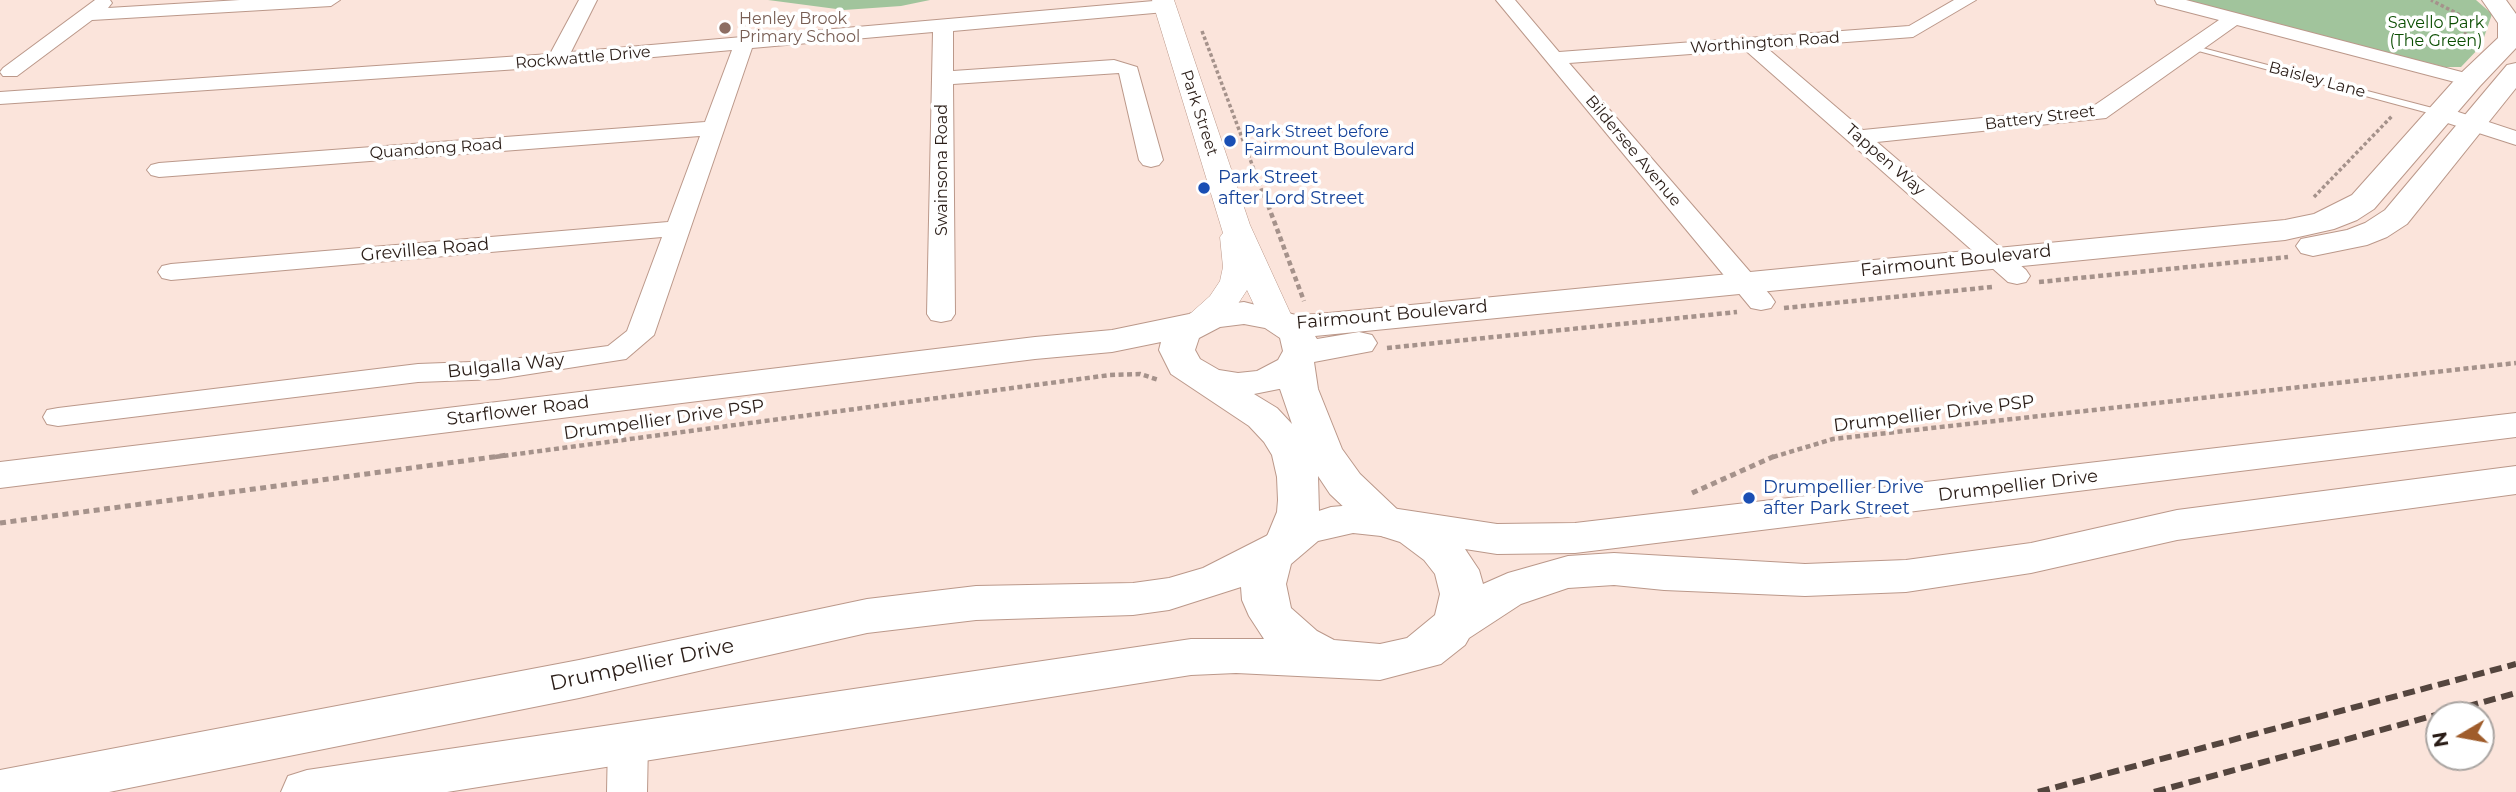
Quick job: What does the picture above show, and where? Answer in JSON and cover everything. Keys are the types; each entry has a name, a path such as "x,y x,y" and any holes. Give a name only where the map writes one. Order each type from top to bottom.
{"main road":[{"path":"2491,10 2510,23 2513,56"},
{"name":"Fairmount Boulevard","path":"1197,323 1237,313 1288,317 1294,326 1310,326 1753,292 2006,266 2276,231 2323,222 2346,213 2363,202 2470,80 2513,56"},
{"name":"Fairmount Boulevard","path":"2006,266 2302,248 2355,238 2376,230 2396,217 2473,126 2513,56"},
{"name":"Fairmount Boulevard","path":"1187,378 1230,384 1252,383 1279,376 1298,359 1346,345 1753,292"},
{"path":"1288,317 1299,339 1299,389 1322,451 1349,489 1390,524 1432,543 1457,570 1463,602 1453,626"},
{"path":"1197,323 1180,338 1177,350 1187,378 1263,417 1280,435 1292,456 1298,477 1298,512 1283,544 1266,568 1263,584 1265,600 1272,616 1291,638 1310,649 1332,658 1356,662"},
{"name":"Starflower Road","path":"0,475 1035,348 1112,341 1197,323"},
{"name":"Starflower Road","path":"1035,348 1108,355 1187,378"},
{"name":"Drumpellier Drive","path":"1390,524 1497,539 1575,538 2153,471 2516,425"},
{"path":"307,792 1191,657 1236,654 1380,662 1413,655 1441,639 1453,626 1505,592 1524,583 1567,572 1615,569 1664,575 1805,580 1928,573 2031,558 2177,525 2516,480"},
{"path":"1283,544 1303,531 1331,522 1353,519 1390,524"},
{"name":"Drumpellier Drive","path":"0,792 552,685 867,616 976,603 1133,599 1169,594 1219,579 1283,544"}],"street":[{"path":"10,72 106,0"},
{"path":"88,15 331,0"},
{"path":"556,60 588,0"},
{"name":"Bildersee Avenue","path":"1505,0 1753,292"},
{"name":"Worthington Road","path":"1555,58 1913,31 1967,0"},
{"path":"2164,0 2470,80"},
{"name":"Rockwattle Drive","path":"0,98 556,60 943,26 1164,3"},
{"name":"Park Street","path":"1164,3 1235,225 1239,259 1236,281 1222,303 1197,323"},
{"name":"Battery Street","path":"1858,137 2098,113 2235,18"},
{"name":"Swainsona Road","path":"941,314 943,26"},
{"name":"Bulgalla Way","path":"58,417 418,373 498,370 616,353 640,335 744,44"},
{"name":"Tappen Way","path":"1752,45 2006,266"},
{"path":"943,78 1114,66 1125,68 1130,71 1151,160"},
{"path":"2440,113 2516,138"},
{"name":"Quandong Road","path":"159,170 713,128"},
{"name":"Park Street","path":"1235,225 1288,317"},
{"name":"Grevillea Road","path":"171,272 680,228"},
{"path":"627,792 628,742"}],"lane":[{"name":"Baisley Lane","path":"2193,47 2440,113"}],"path":[{"path":"2416,45 2449,42 2465,35 2468,25 2431,0"},
{"path":"2461,18 2491,10"},
{"path":"1200,26 1288,317"},
{"path":"2457,39 2469,42"},
{"path":"2306,205 2404,104"},
{"name":"Drumpellier Drive PSP","path":"1686,496 1784,452 1833,439 2516,363"},
{"name":"Drumpellier Drive PSP","path":"0,523 1110,375 1140,374 1187,378"}],"green space":[{"path":"768,0 930,0 901,6 844,10"},
{"name":"Savello Park (The Green)","path":"2178,0 2476,0 2492,14 2481,46 2461,67 2445,67"}],"railway":[{"path":"2038,792 2516,664"},
{"path":"2154,792 2516,693"}],"place":[{"name":"Henley Brook Primary School","path":"725,28"},
{"name":"Park Street before Fairmount Boulevard","path":"1230,141"},
{"name":"Park Street after Lord Street","path":"1204,188"},
{"name":"Drumpellier Drive after Park Street","path":"1749,498"}]}
